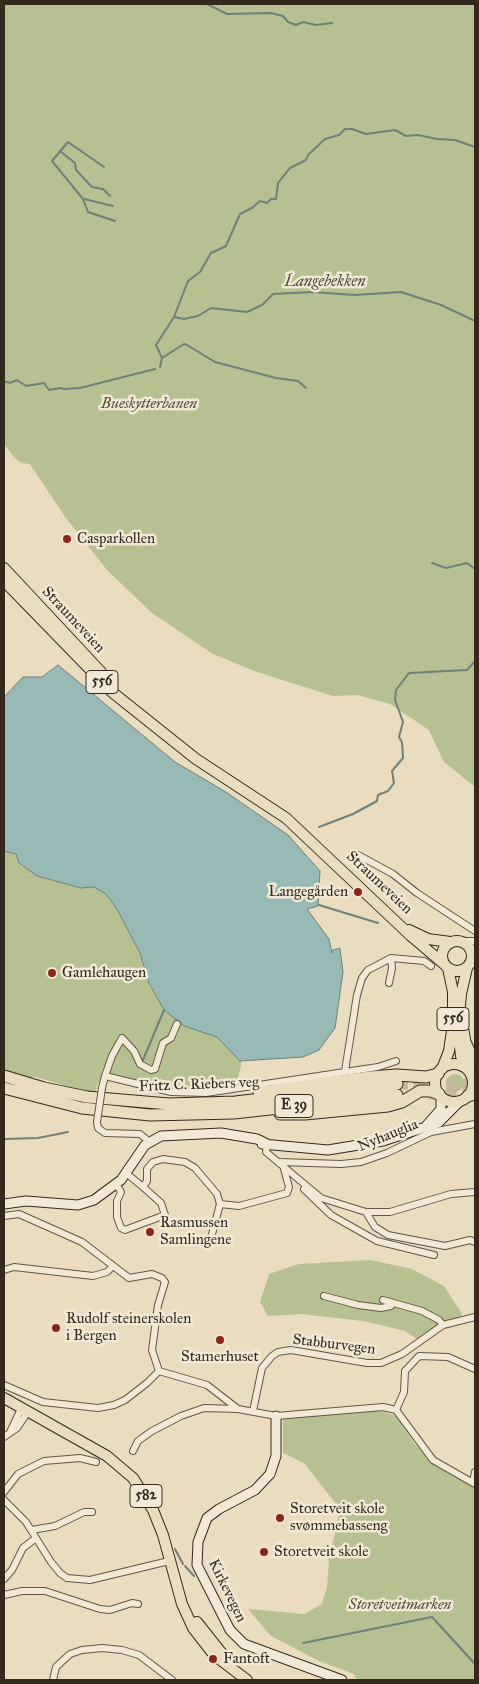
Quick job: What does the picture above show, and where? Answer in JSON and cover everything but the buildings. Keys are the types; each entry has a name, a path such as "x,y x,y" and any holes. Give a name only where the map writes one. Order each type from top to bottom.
{"highway":[{"path":"460,1013 472,1071"},
{"name":"E 39","path":"217,1103 239,1095 290,1087 397,1075 426,1077 440,1071"},
{"name":"Fritz C. Riebers veg","path":"4,1076 44,1088 104,1100 152,1104 217,1103 397,1090 249,1111 191,1115 134,1114 91,1109 42,1099 4,1088"},
{"name":"E 39","path":"191,1115 305,1114 395,1105 420,1091 430,1090 440,1095"}],"main road":[{"name":"Straumeveien","path":"4,572 117,688 214,768 290,821 446,966"},
{"name":"Straumeveien","path":"405,928 428,939 450,942"},
{"name":"556","path":"440,1071 449,1051 453,1024 453,992 442,954 450,942 464,942"},
{"path":"446,966 457,971 472,961 472,949 464,942"},
{"name":"556","path":"460,1013 461,994 472,961"},
{"name":"E 39","path":"440,1071 454,1064 472,1071"},
{"path":"425,1127 441,1109 440,1095 436,1084 440,1071"},
{"path":"4,1204 26,1201 78,1205 94,1200 116,1184 150,1142 165,1135 238,1135 257,1138 267,1144 328,1150 383,1141 443,1120 468,1097 473,1084 472,1071"},
{"name":"E 39","path":"440,1095 452,1102 468,1097"},
{"name":"582","path":"4,1398 23,1413"},
{"name":"582","path":"4,1403 42,1425 66,1434 119,1464 133,1478 153,1510 163,1535 186,1615 206,1646 221,1662 247,1680"},
{"name":"Kirkevegen","path":"276,1416 277,1449 273,1468 258,1487 207,1518 198,1542 197,1565 230,1630 244,1644 342,1680"},
{"name":"582","path":"179,1594 216,1648 255,1680"}],"street":[{"name":"Straumeveien","path":"358,854 393,874 475,931"},
{"path":"464,942 475,941"},
{"path":"390,983 391,958"},
{"path":"344,1071 357,995 362,978 375,965 391,958 424,961 431,966"},
{"path":"150,1142 140,1134 104,1133 98,1128 97,1122 102,1088 112,1056 122,1038 134,1051 140,1064 151,1070 155,1069 163,1044 171,1038 177,1024"},
{"path":"105,1076 171,1092 198,1094 378,1067 396,1061"},
{"name":"Nyhauglia","path":"279,1162 341,1164 361,1162 387,1153 431,1132 475,1124"},
{"path":"267,1144 266,1152 321,1198 366,1212 390,1212 450,1194 475,1192"},
{"path":"143,1187 148,1181 147,1169 153,1162 164,1159 177,1160 195,1168 216,1194 220,1204 211,1238"},
{"path":"220,1204 239,1206 287,1193 289,1187 284,1169"},
{"path":"116,1184 121,1192 117,1201 117,1218 121,1228 125,1230 165,1215 161,1203 126,1173"},
{"path":"291,1174 315,1201 331,1215 377,1241 434,1254"},
{"path":"366,1212 375,1227 388,1235 444,1246 470,1240 475,1242"},
{"path":"4,1216 18,1214 82,1242 130,1278 152,1274 165,1282 158,1305 152,1350 159,1370"},
{"path":"4,1270 14,1267 93,1276 107,1272 113,1266"},
{"path":"324,1296 358,1305 381,1308 392,1306 392,1303"},
{"path":"383,1300 422,1311 439,1320 443,1326"},
{"name":"Stabburvegen","path":"253,1411 262,1368 278,1352 291,1350 366,1363 382,1363 402,1354 443,1326 475,1317"},
{"path":"396,1410 404,1392 405,1371 419,1356 448,1357 475,1369"},
{"path":"4,1385 43,1402 98,1408 114,1405 129,1397 159,1370"},
{"path":"159,1370 207,1385 238,1409"},
{"path":"133,1451 141,1438 189,1412 210,1407 253,1411 276,1416 383,1407 396,1410 433,1460 474,1484 475,1472"},
{"path":"7,1435 23,1413"},
{"path":"4,1492 18,1474 44,1461 80,1458 96,1462"},
{"path":"4,1500 32,1530 60,1573 78,1580 90,1580 169,1561"},
{"path":"32,1530 55,1526 84,1512 92,1512"},
{"path":"4,1579 12,1570 23,1548 36,1538"},
{"path":"4,1595 22,1591 44,1591 110,1610 132,1603 138,1604"},
{"path":"53,1680 56,1667 70,1654 82,1650 102,1648 122,1650 139,1655 172,1680"}],"green space":[{"name":"Bueskytterbanen","path":"4,4 475,4 475,787 444,762 429,730 390,704 357,695 333,696 254,671 213,654 152,613 107,570 66,518 30,464 21,463 4,444"},
{"name":"Gamlehaugen","path":"4,851 10,851 81,888 94,887 106,894 117,909 140,953 149,983 206,1033 217,1037 242,1061 236,1085 214,1092 172,1091 103,1072 94,1094 36,1077 23,1079 4,1073"},
{"path":"451,1074 459,1074 464,1079 462,1090 451,1092 446,1087 446,1079"},
{"path":"370,1260 412,1269 444,1286 462,1314 460,1320 445,1327 423,1343 405,1331 363,1321 301,1314 268,1316 260,1302 269,1274 299,1264"},
{"name":"Storetveitmarken","path":"378,1410 396,1416 414,1443 431,1462 475,1486 475,1680 357,1680 354,1674 319,1661 271,1636 248,1609 304,1614 322,1604 327,1587 329,1561 323,1546 332,1547 340,1509 304,1463 283,1453 283,1419"}],"water":[{"path":"58,665 175,762 226,792 288,835 320,871 318,906 307,909 329,939 332,953 333,950 340,948 343,972 335,1028 319,1050 303,1057 240,1061 217,1037 184,1026 164,1010 149,983 140,953 117,909 106,894 94,887 81,888 37,876 19,863 16,854 4,851 4,697 23,677 42,677"}],"waterway":[{"path":"207,4 227,14 271,13 283,16 288,22 296,25 303,22 316,25 332,23"},
{"path":"160,367 162,358 156,345 174,317 188,281 200,272 211,253 226,246 240,214 252,208 260,201 267,203 271,199 276,199 278,183 290,168 306,160 308,155 325,139 339,135 345,129 352,129 366,134 395,130 406,136 418,135 455,140 475,147"},
{"path":"104,167 68,142 52,161 83,199 88,212 115,221"},
{"path":"61,152 75,163 76,170 92,187 103,189 110,196"},
{"path":"84,199 113,206"},
{"name":"Langebekken","path":"174,317 184,319 198,316 211,308 247,312 262,305 273,294 312,292 355,295 401,292 441,305 475,321"},
{"path":"162,358 184,344 215,362 276,378 298,381 306,388"},
{"name":"Langebekken","path":"4,381 10,383 17,380 26,386 44,383 49,390 80,388 155,369"},
{"path":"432,563 446,568 467,563 475,569"},
{"path":"319,827 353,814 377,801 378,795 388,791 394,783 392,771 403,758 402,742 399,737 403,722 395,700 396,690 409,673 467,670 475,661"},
{"path":"319,905 378,923"},
{"path":"143,1060 164,1010"},
{"path":"4,1139 38,1138 68,1132"},
{"path":"175,1549 183,1564"},
{"path":"185,1566 194,1576"},
{"path":"303,1643 432,1617 475,1664"}],"tunnel":[{"path":"397,1084 475,1084"},
{"path":"429,1094 475,1095"}],"place":[{"name":"Casparkollen","path":"67,539"},
{"name":"Langegården","path":"358,892"},
{"name":"Gamlehaugen","path":"52,973"},
{"name":"Rasmussen Samlingene","path":"150,1232"},
{"name":"Rudolf steinerskolen i Bergen","path":"56,1328"},
{"name":"Stamerhuset","path":"220,1340"},
{"name":"Storetveit skole svømmebasseng","path":"280,1518"},
{"name":"Storetveit skole","path":"264,1552"},
{"name":"Fantoft","path":"213,1659"}]}
